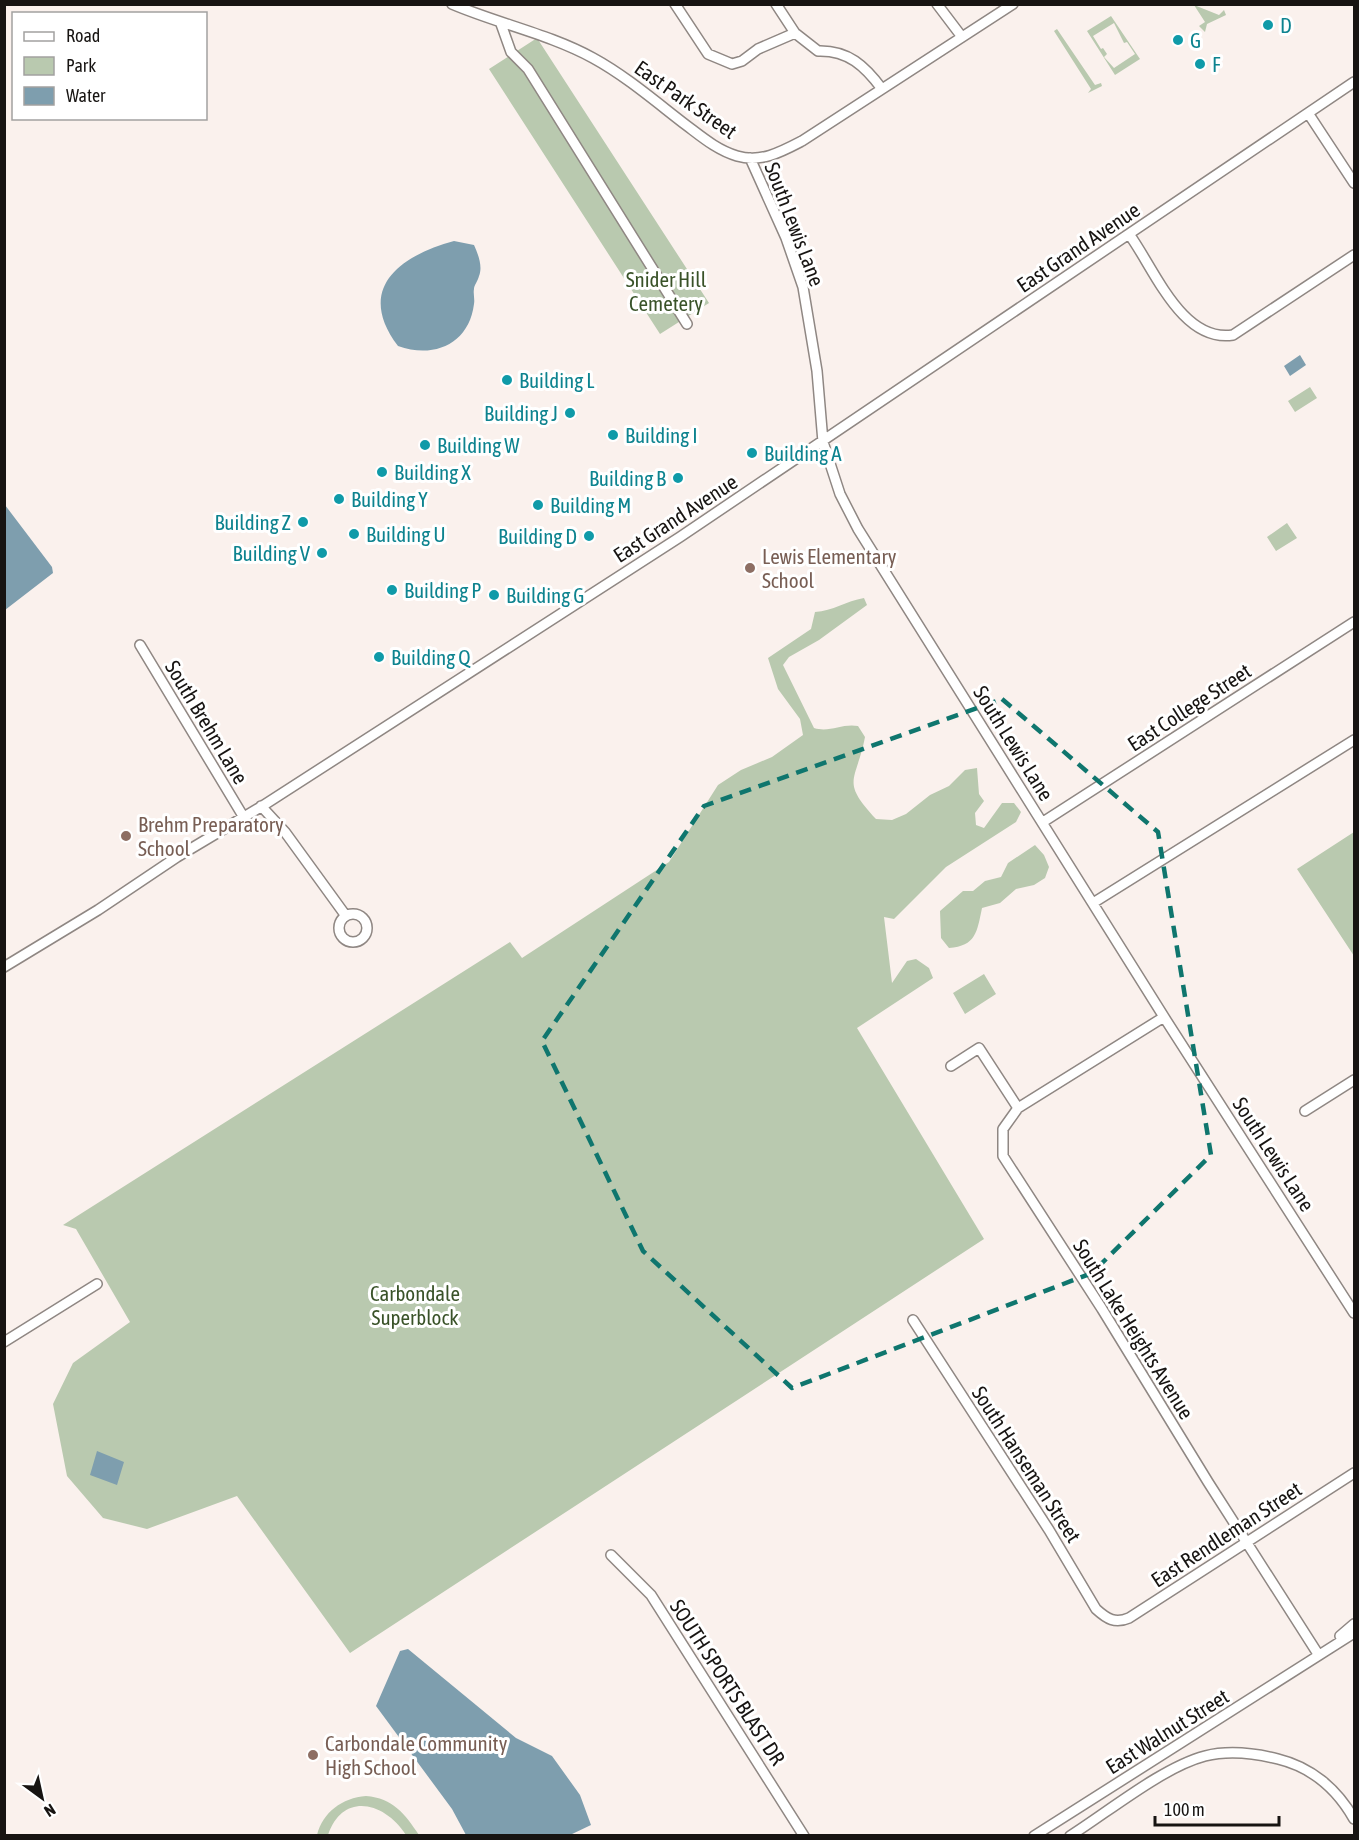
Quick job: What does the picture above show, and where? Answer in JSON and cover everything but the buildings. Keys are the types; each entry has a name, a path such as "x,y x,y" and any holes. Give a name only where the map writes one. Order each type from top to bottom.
{"street":[{"name":"East Park Street","path":"452,4 501,24 551,38 593,58 713,145 750,158 766,158 784,151 1013,4"},
{"path":"675,4 708,54 732,64 742,62 758,49 795,33"},
{"path":"776,4 795,33 818,51 834,50 852,59 867,69 882,89"},
{"path":"937,4 962,37"},
{"path":"501,24 511,51 533,77 687,324"},
{"name":"East Grand Avenue","path":"4,967 514,645 823,442 1354,82"},
{"path":"1308,113 1354,183"},
{"name":"South Lewis Lane","path":"750,158 786,238 803,287 817,371 823,442 840,494 858,529 1164,1017 1353,1311"},
{"path":"1129,234 1187,321 1210,335 1223,337 1233,335 1354,255"},
{"name":"East College Street","path":"1043,822 1354,622"},
{"name":"South Brehm Lane","path":"140,645 243,816"},
{"path":"1093,903 1354,740"},
{"path":"261,806 285,832 346,916"},
{"path":"951,1066 979,1048 1018,1108 1164,1017"},
{"path":"1305,1111 1354,1080"},
{"name":"South Lake Heights Avenue","path":"1018,1108 1003,1129 1003,1156 1102,1309 1245,1542 1318,1654"},
{"path":"4,1342 97,1284"},
{"name":"South Hanseman Street","path":"913,1320 1049,1530 1096,1609 1106,1618 1116,1622"},
{"name":"East Rendleman Street","path":"1116,1622 1129,1618 1354,1473"},
{"name":"SOUTH SPORTS BLAST DR","path":"611,1555 651,1595 804,1836"},
{"name":"East Walnut Street","path":"1318,1654 1354,1624"},
{"name":"East Walnut Street","path":"1034,1836 1354,1633"},
{"path":"1070,1836 1183,1764 1205,1756 1233,1753 1255,1753 1302,1767 1330,1788 1354,1819"}],"highlighted area":[{"path":"1002,699 1158,832 1211,1155 1092,1273 792,1388 643,1251 542,1041 704,806"}],"green space":[{"path":"1194,5 1219,15 1224,10 1226,15 1207,24 1205,32 1199,26 1205,22"},
{"path":"1111,16 1140,59 1115,75 1087,31","holes":["1114,23 1124,43 1127,42 1135,54 1114,68 1104,57 1107,54 1093,36"]},
{"path":"1057,29 1095,85 1101,83 1102,86 1088,93 1091,89 1054,31"},
{"name":"Snider Hill Cemetery","path":"537,38 709,303 660,334 489,69"},
{"path":"1310,387 1317,398 1295,412 1288,401"},
{"path":"1287,523 1297,538 1276,551 1267,537"},
{"name":"Carbondale Superblock","path":"864,598 867,605 819,640 789,657 783,665 814,728 858,726 865,737 855,773 854,788 865,806 876,819 892,820 906,814 930,795 949,786 965,770 977,768 979,794 984,801 975,813 976,825 984,828 1002,803 1014,803 1021,812 1016,822 946,867 894,919 884,917 892,983 907,961 916,959 929,968 933,978 857,1028 984,1239 350,1653 237,1496 147,1529 103,1518 67,1476 53,1404 73,1363 130,1322 76,1229 63,1225 510,942 522,958 669,862 718,785 741,770 772,757 803,735 800,719 778,689 768,658 811,629 815,612"},
{"path":"1354,832 1354,956 1297,869"},
{"path":"1035,845 1044,855 1049,867 1045,878 1034,885 1016,889 1000,903 982,908 979,924 970,941 958,947 949,948 941,938 940,911 963,891 973,891 985,881 1001,877 1008,863"},
{"path":"984,974 996,994 965,1014 953,993"},
{"path":"366,1796 384,1800 397,1808 419,1835 406,1835 387,1815 365,1806 354,1807 344,1812 335,1821 328,1835 317,1835 324,1819 335,1808 349,1800"}],"water":[{"path":"454,241 474,245 480,264 480,272 474,287 471,318 465,329 448,345 424,351 398,346 386,326 381,308 382,292 389,278 416,256"},
{"path":"1300,355 1306,365 1290,376 1284,366"},
{"path":"5,505 52,567 53,573 5,610"},
{"path":"97,1451 124,1462 117,1485 90,1475"},
{"path":"408,1649 516,1738 552,1756 580,1795 591,1825 570,1835 466,1835 452,1809 376,1706 400,1651"}],"place":[{"name":"D","path":"1268,25"},
{"name":"G","path":"1178,40"},
{"name":"F","path":"1200,64"},
{"name":"Building L","path":"507,380"},
{"name":"Building J","path":"570,413"},
{"name":"Building I","path":"613,435"},
{"name":"Building W","path":"425,445"},
{"name":"Building A","path":"752,453"},
{"name":"Building X","path":"382,472"},
{"name":"Building B","path":"678,478"},
{"name":"Building Y","path":"339,499"},
{"name":"Building M","path":"538,505"},
{"name":"Building Z","path":"303,522"},
{"name":"Building U","path":"354,534"},
{"name":"Building D","path":"589,536"},
{"name":"Building V","path":"322,553"},
{"name":"Lewis Elementary School","path":"750,568"},
{"name":"Building P","path":"392,590"},
{"name":"Building G","path":"494,595"},
{"name":"Building Q","path":"379,657"},
{"name":"Brehm Preparatory School","path":"126,836"},
{"name":"Carbondale Community High School","path":"313,1755"}]}
